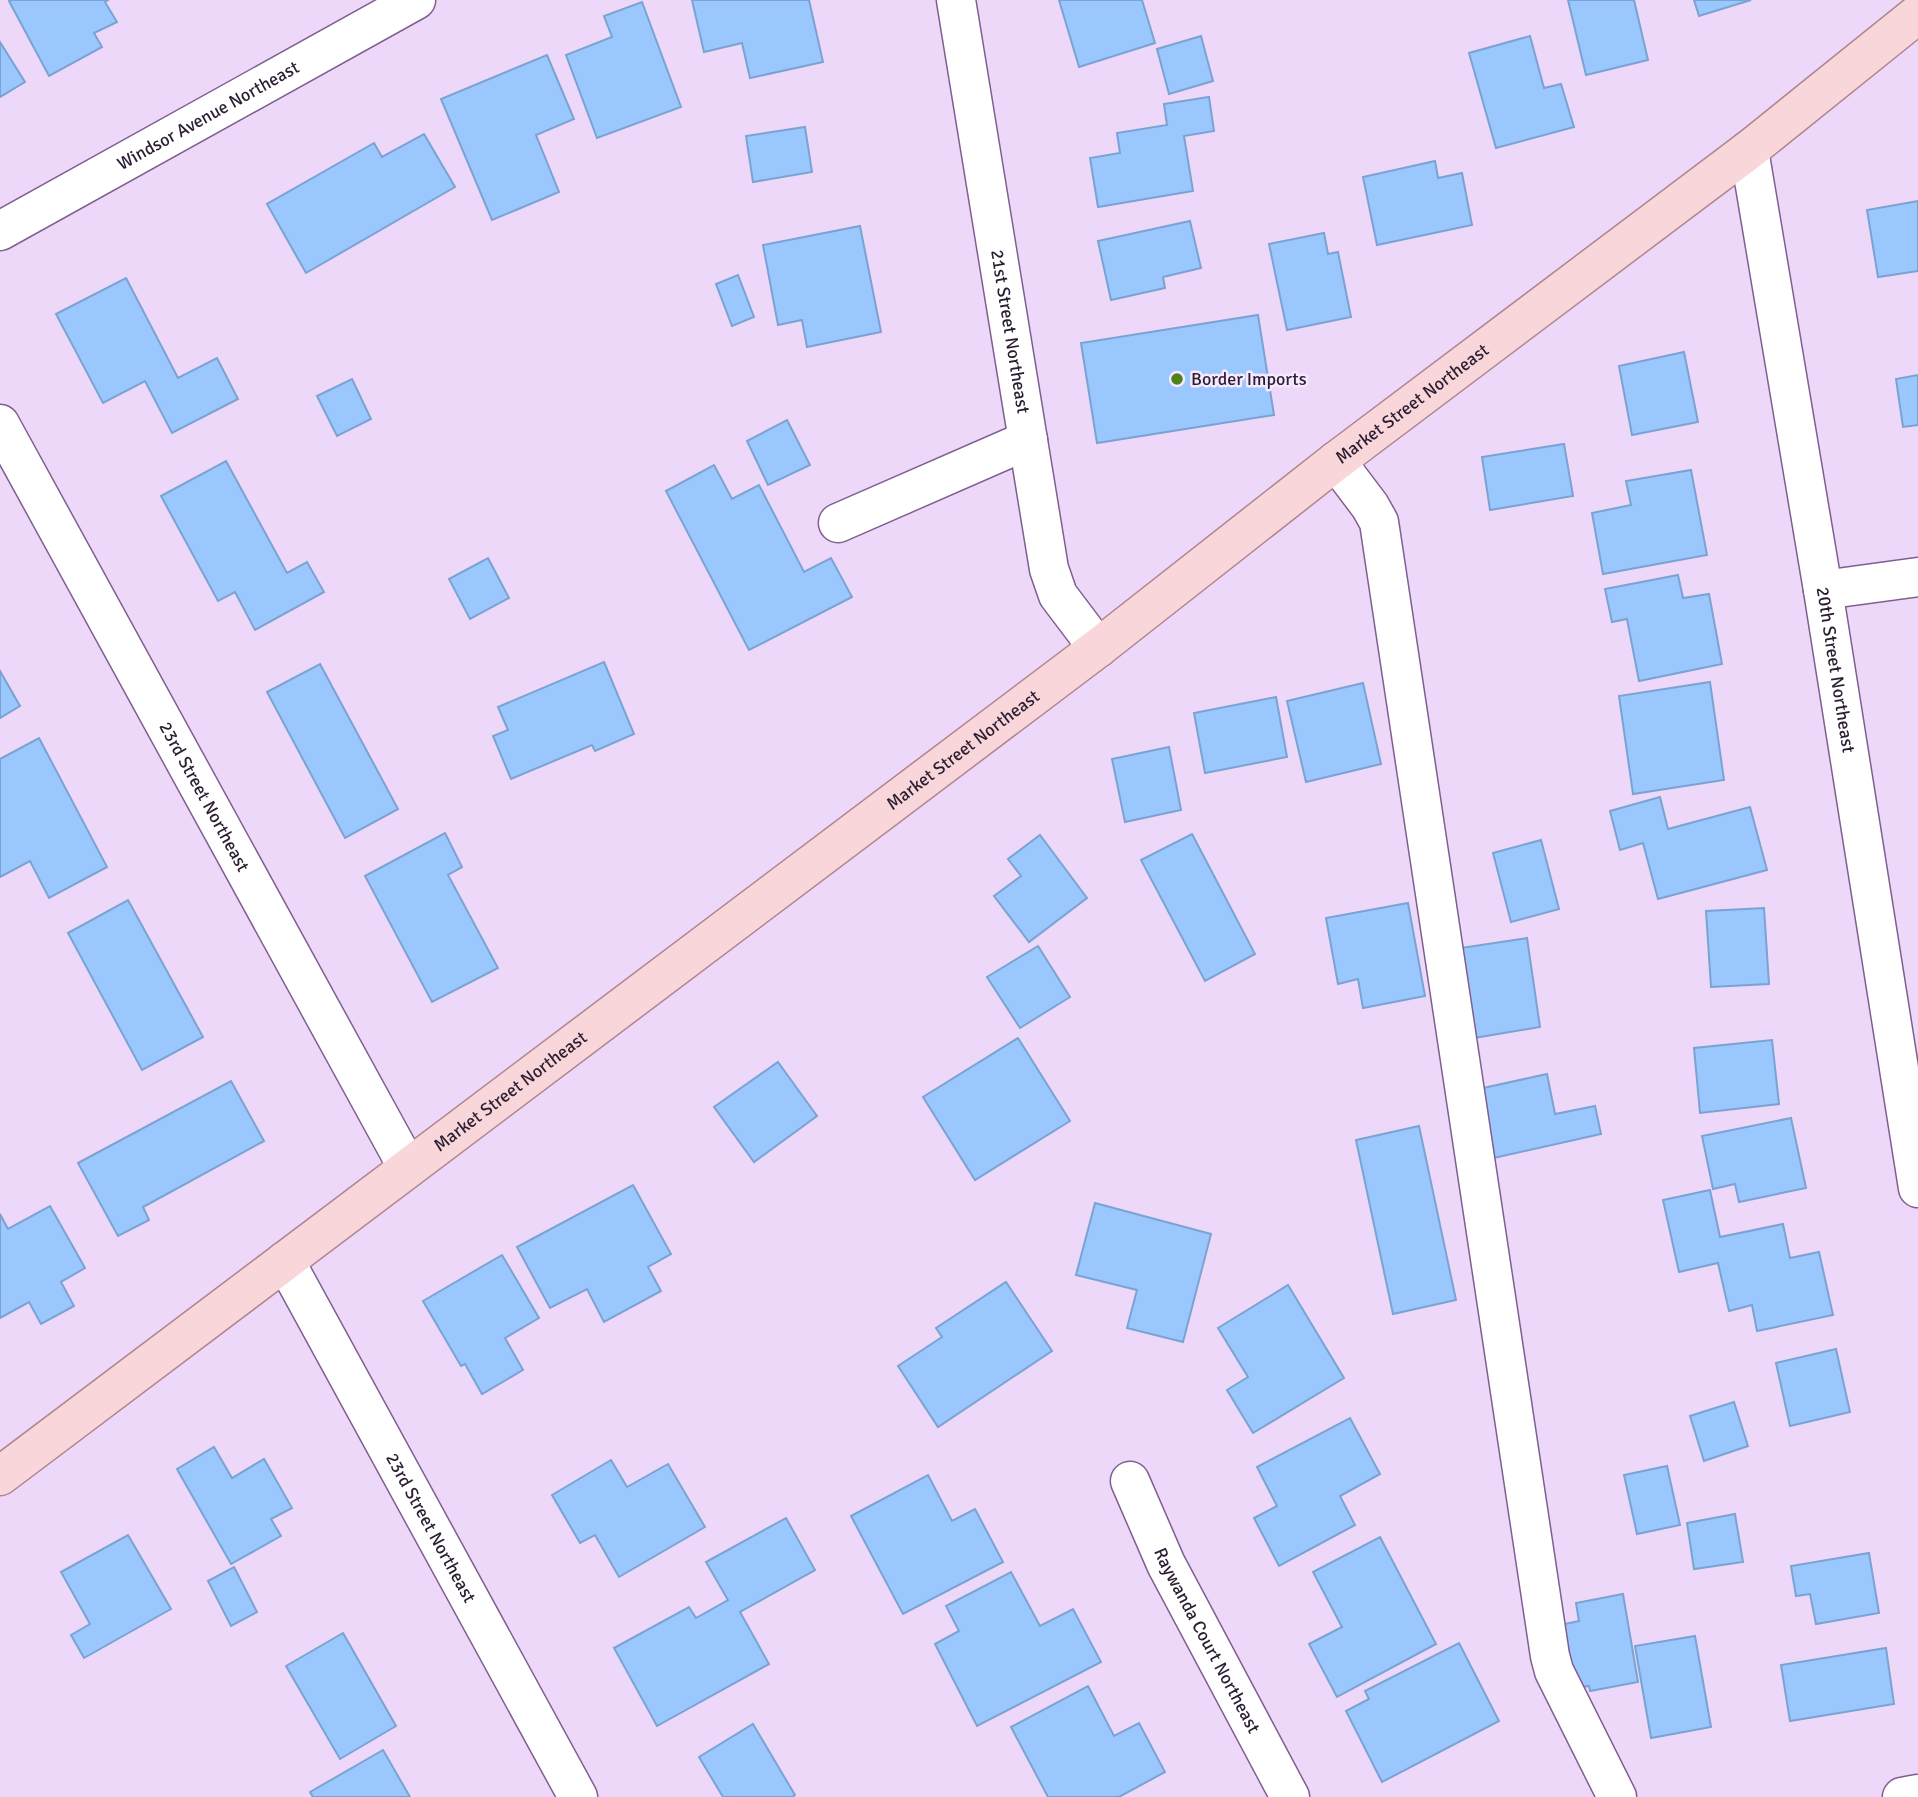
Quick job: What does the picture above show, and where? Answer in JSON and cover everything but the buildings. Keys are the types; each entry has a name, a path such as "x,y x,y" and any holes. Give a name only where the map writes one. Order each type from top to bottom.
{"main road":[{"name":"Market Street Northeast","path":"0,1476 1098,648 1336,461 1749,150 1918,14"}],"street":[{"name":"Windsor Avenue Northeast","path":"0,231 416,0"},
{"name":"21st Street Northeast","path":"956,0 1049,569 1058,595 1098,648"},
{"name":"20th Street Northeast","path":"1749,150 1823,590 1918,1188"},
{"name":"23rd Street Northeast","path":"0,424 408,1168"},
{"path":"838,523 1028,440"},
{"path":"1336,461 1379,522 1549,1656 1617,1797"},
{"path":"1823,590 1918,577"},
{"name":"23rd Street Northeast","path":"285,1261 578,1797"},
{"name":"Raywanda Court Northeast","path":"1130,1480 1166,1564 1290,1797"},
{"path":"1902,1797 1918,1794"}],"place":[{"name":"Border Imports","path":"1177,379"}]}
